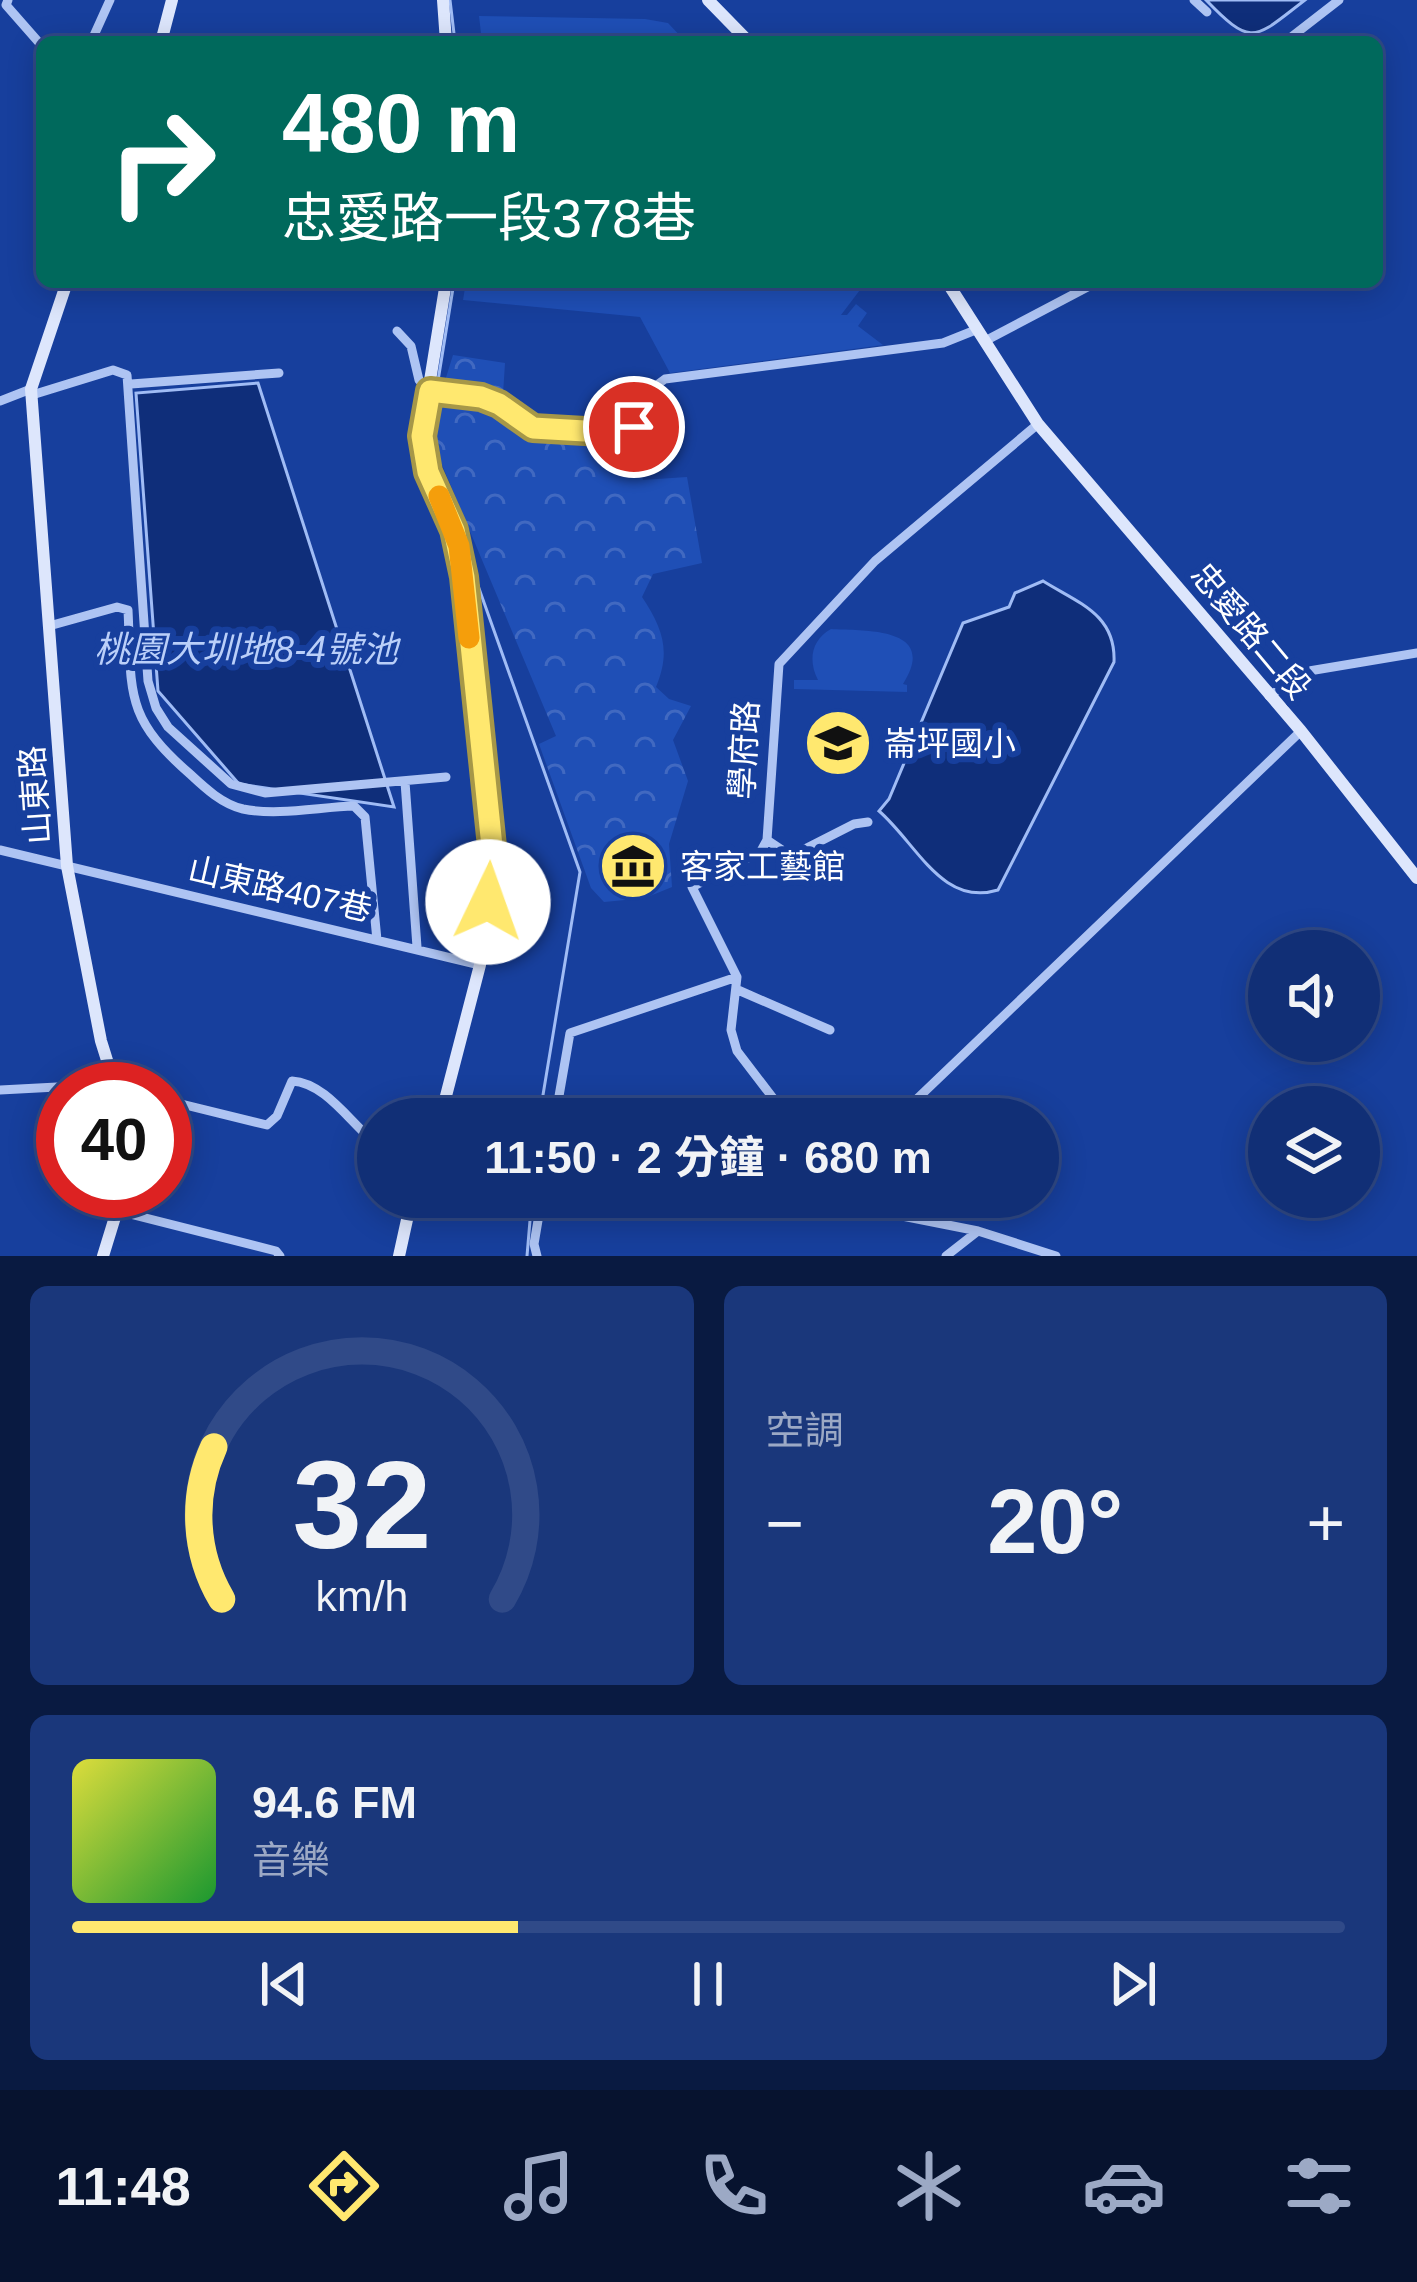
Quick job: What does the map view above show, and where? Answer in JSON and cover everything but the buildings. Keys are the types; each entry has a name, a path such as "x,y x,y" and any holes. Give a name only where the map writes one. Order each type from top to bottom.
{"street":[{"path":"94,36 110,0"},
{"path":"163,36 172,0"},
{"path":"443,0 446,36"},
{"path":"708,0 743,36"},
{"path":"1194,0 1207,12"},
{"path":"1293,36 1339,0"},
{"path":"7,2 36,38"},
{"name":"山東路","path":"66,288 32,392 68,866 108,1062"},
{"path":"445,288 434,391 422,436 428,472 459,546 493,856 480,964 445,1098"},
{"name":"忠愛路二段","path":"951,288 1038,424 1301,731 1417,878"},
{"path":"397,331 412,346 419,380 434,391 481,397 533,428 626,430 634,427 646,393 665,379 981,335 1084,288"},
{"path":"0,401 113,370 128,375 148,681 168,727 231,784 265,793 446,776"},
{"path":"131,384 279,373"},
{"name":"學府路","path":"773,1098 737,1051 730,1030 737,977 692,887 761,851 767,840 779,664 875,561 1038,424"},
{"path":"49,626 117,607 128,610 131,686 143,724 164,752 215,796 242,809 354,806 364,817 377,940"},
{"path":"1269,696 1309,671 1417,653"},
{"path":"918,1098 1301,731"},
{"path":"405,782 417,947"},
{"path":"767,840 796,854 854,824 868,822"},
{"name":"山東路407巷","path":"0,850 480,964"},
{"path":"558,1098 570,1033 737,977"},
{"path":"738,990 830,1030"},
{"path":"192,1107 267,1125 277,1116 292,1081 302,1082 357,1126"},
{"path":"0,1090 36,1088"},
{"path":"104,1256 116,1218"},
{"path":"146,1218 276,1251 280,1256"},
{"path":"399,1256 407,1218"},
{"path":"537,1256 538,1218"},
{"path":"908,1218 978,1231 1056,1256"},
{"path":"946,1256 978,1231"}],"green space":[{"path":"479,16 645,19 668,23 680,36 481,36"},
{"path":"465,288 861,288 841,315 856,304 867,313 858,326 883,345 670,373 640,317 463,300"},
{"path":"453,355 505,363 502,409 531,431 631,435 643,480 687,477 702,563 653,574 642,597 664,651 656,687 669,699 691,706 673,740 688,781 669,844 672,887 645,898 604,902 591,888 539,744 556,736 435,448 440,397"},
{"path":"831,629 879,632 905,642 912,652 903,684 907,692 794,689 794,680 818,680 813,652"}],"water":[{"path":"1206,0 1305,0 1254,33 1234,26"},
{"name":"桃園大圳地8-4號池","path":"258,383 394,807 239,784 158,691 136,393"},
{"path":"1043,581 1102,621 1109,632 1114,662 998,890 961,889 932,869 879,811 889,799 963,623 1009,607 1015,593"}],"waterway":[{"path":"450,0 454,36"},
{"path":"437,387 453,288"},
{"path":"436,396 434,445 455,520"},
{"path":"466,552 580,872 542,1098"},
{"path":"527,1256 530,1218"}],"slow traffic":[{"path":"439,496 459,546 469,638"}],"place":[{"name":"崙坪國小","path":"838,743"},
{"name":"客家工藝館","path":"633,866"}],"route":[{"path":"488,902 493,856 464,577 454,530 428,472 422,436 430,391 481,397 533,428 602,432 634,427"}]}
